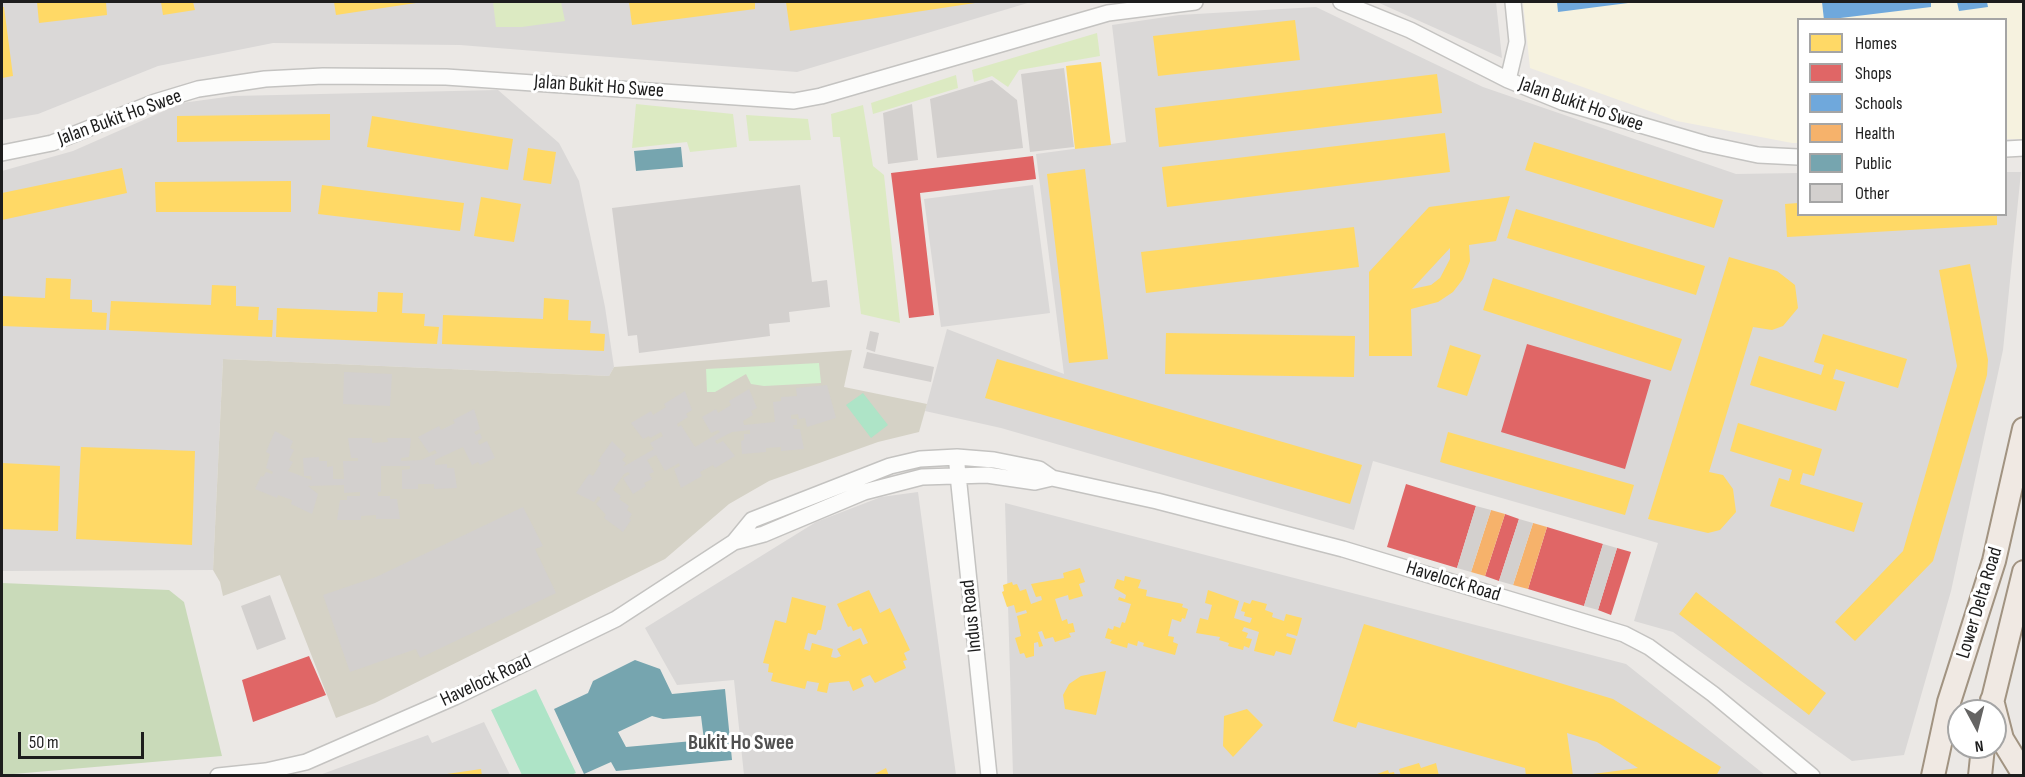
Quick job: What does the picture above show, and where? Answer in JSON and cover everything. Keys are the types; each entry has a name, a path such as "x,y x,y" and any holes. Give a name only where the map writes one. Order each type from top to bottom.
{"main road":[{"name":"Lower Delta Road","path":"1933,776 1948,702 1994,561 2024,429"},
{"name":"Lower Delta Road","path":"1992,699 2024,572"},
{"path":"2007,748 2024,775"},
{"path":"1918,776 1937,750"},
{"path":"1980,776 1982,759"}],"street":[{"name":"Jalan Bukit Ho Swee","path":"2,153 52,143 155,102 198,89 243,81 323,76 446,77 794,101 821,96 1108,13 1195,2"},
{"name":"Jalan Bukit Ho Swee","path":"1341,2 1410,30 1508,80 1569,104 1683,138 1758,155 1797,158"},
{"path":"1508,80 1516,42 1513,2"},
{"path":"2007,149 2024,148"},
{"name":"Indus Road","path":"957,457 989,776"},
{"name":"Havelock Road","path":"734,542 752,520 860,477 920,459 957,457 994,460 1038,469 1052,478 1157,501 1367,555 1624,634 1649,647 1713,694 1812,776"},
{"name":"Havelock Road","path":"218,776 254,774 306,762 455,697 606,624 734,542 764,534 864,492 921,477 958,474 1035,482 1052,478"}],"shaded area":[{"path":"2,2 1031,2 797,72 460,45 273,43 158,66 38,114 2,120"},
{"path":"1377,2 1496,2 1502,58"},
{"path":"1523,2 2023,2 2023,139 2007,139 2007,18 1797,18 1797,143 1677,121 1530,68"},
{"path":"1316,7 1483,87 1736,174 1797,173 1797,216 2007,216 2007,172 2021,172 2003,350 1951,591 1904,755 1852,761 1673,632 1634,621 1658,543 1373,461 1354,530 1001,428 925,411 947,329 1064,374 1036,154 1126,142 1112,25 1179,15"},
{"path":"498,90 559,143 579,181 605,307 614,367 609,376 223,359 213,570 2,571 2,171 73,151 182,103 233,96"},
{"path":"1033,185 1050,313 941,327 924,199"},
{"path":"852,350 844,387 927,404 919,432 878,442 769,481 729,504 665,559 375,703 336,718 280,575 223,596 220,582 213,570 223,359 609,376 614,367"},
{"path":"918,492 956,775 744,775 734,680 677,685 645,628 816,522 881,497"},
{"path":"1005,503 1626,664 1765,775 1013,775"},
{"path":"484,722 510,775 317,776 428,735 432,743"}],"green space":[{"path":"493,2 561,2 565,21 522,27 496,27"},
{"path":"1097,33 1100,56 1019,70 1008,87 992,76 974,82 972,70"},
{"path":"956,75 958,88 873,114 871,103"},
{"path":"636,104 733,114 737,147 690,152 687,142 632,148"},
{"path":"863,105 873,166 884,175 900,323 861,314 840,137 833,137 831,114"},
{"path":"746,115 808,119 811,140 749,141"},
{"path":"819,363 821,383 764,386 751,384 746,374 715,392 707,392 706,369"},
{"path":"863,393 888,425 871,438 846,405"},
{"path":"2,583 169,590 184,602 222,756 2,775"},
{"path":"536,689 576,773 571,775 522,775 491,710"}],"building: Homes":[{"path":"37,2 106,2 107,15 39,23"},
{"path":"161,2 193,2 195,10 163,15"},
{"path":"334,2 416,2 416,3 336,15"},
{"path":"629,2 755,2 755,9 632,25"},
{"path":"786,2 975,2 975,3 790,31"},
{"path":"2,7 4,7 13,76 2,78"},
{"path":"1295,20 1300,60 1158,76 1153,36"},
{"path":"1101,62 1111,145 1075,149 1066,66"},
{"path":"1437,74 1442,113 1159,147 1155,108"},
{"path":"330,114 330,140 177,142 177,116"},
{"path":"372,116 513,139 508,170 367,147"},
{"path":"1445,133 1450,172 1167,207 1162,167"},
{"path":"1534,142 1723,200 1714,228 1525,170"},
{"path":"528,148 556,152 551,184 523,180"},
{"path":"122,168 127,193 2,220 2,193"},
{"path":"1085,169 1108,359 1069,363 1047,174"},
{"path":"291,181 291,212 156,212 155,182"},
{"path":"322,185 464,203 460,231 318,214"},
{"path":"1510,196 1496,241 1469,245 1470,261 1463,279 1453,292 1438,302 1411,309 1412,356 1369,356 1369,272 1429,207","holes":["1450,248 1450,259 1440,278 1431,285 1412,289"]},
{"path":"481,197 521,204 514,242 474,236"},
{"path":"1797,203 1797,216 1997,216 1997,225 1787,237 1785,204"},
{"path":"1516,209 1705,266 1696,295 1507,238"},
{"path":"1354,227 1359,267 1146,293 1141,252"},
{"path":"1729,257 1777,271 1795,285 1798,308 1783,326 1772,330 1753,327 1709,472 1723,475 1733,489 1736,512 1720,530 1708,533 1648,519"},
{"path":"1970,264 1988,360 1987,375 1933,561 1855,641 1835,622 1903,551 1957,366 1939,270"},
{"path":"46,278 71,279 70,299 92,300 92,312 107,313 106,330 2,326 2,296 45,298"},
{"path":"1493,278 1682,339 1671,371 1483,310"},
{"path":"212,285 236,286 236,306 259,307 258,320 273,320 272,337 109,330 111,301 211,305"},
{"path":"378,292 403,293 402,313 425,314 424,326 439,327 437,344 276,337 277,308 377,312"},
{"path":"544,298 569,300 568,320 591,321 590,333 605,334 604,351 442,344 443,315 543,319"},
{"path":"1166,333 1355,336 1354,377 1165,374"},
{"path":"1823,334 1907,359 1898,388 1836,369 1833,379 1845,382 1836,411 1750,385 1759,356 1821,375 1824,365 1814,362"},
{"path":"1450,345 1481,355 1467,396 1437,387"},
{"path":"997,359 1362,465 1350,504 985,398"},
{"path":"1738,423 1822,449 1814,476 1803,473 1800,484 1863,503 1854,532 1770,506 1779,478 1789,481 1792,470 1730,451"},
{"path":"1448,432 1634,485 1625,515 1440,462"},
{"path":"81,447 195,451 192,545 76,539"},
{"path":"2,463 60,466 58,531 2,529"},
{"path":"1080,568 1085,582 1079,584 1083,596 1069,600 1068,595 1055,599 1062,621 1067,619 1068,624 1073,623 1075,632 1069,633 1071,637 1055,642 1053,637 1045,639 1042,631 1038,632 1043,646 1039,647 1038,642 1034,643 1034,656 1026,658 1024,653 1020,654 1015,638 1021,636 1017,616 1027,613 1026,610 1016,613 1014,605 1007,607 1002,592 1004,591 1003,585 1012,582 1013,585 1017,584 1020,591 1026,589 1031,604 1042,600 1041,596 1036,597 1031,584 1064,578 1063,573"},
{"path":"1125,576 1141,580 1138,588 1147,590 1146,596 1183,604 1182,607 1188,609 1185,619 1182,618 1181,622 1172,619 1168,636 1174,637 1173,642 1178,644 1175,655 1143,646 1144,643 1138,641 1137,646 1128,643 1127,648 1110,643 1112,640 1105,638 1108,628 1113,630 1114,626 1120,628 1122,622 1125,623 1131,604 1118,600 1119,597 1125,599 1126,595 1114,588 1117,579 1124,581"},
{"path":"869,590 880,613 890,608 910,650 904,653 907,660 903,661 906,668 875,683 870,675 861,679 864,686 853,691 849,681 829,683 827,693 817,691 819,683 807,681 805,689 771,681 773,673 768,672 769,664 763,663 775,620 786,623 792,597 826,606 821,630 818,630 816,635 808,633 804,649 810,651 812,643 833,649 831,657 836,658 841,656 837,649 860,638 863,645 868,643 861,628 853,631 851,626 848,627 837,604"},
{"path":"1208,590 1239,601 1234,618 1250,623 1252,618 1244,616 1245,612 1241,611 1244,602 1250,604 1252,600 1267,604 1265,610 1273,613 1272,617 1284,621 1286,614 1302,618 1297,636 1287,633 1286,636 1296,639 1291,655 1276,651 1274,656 1254,651 1259,632 1244,627 1242,631 1248,633 1246,638 1252,639 1249,648 1244,646 1243,650 1228,646 1229,643 1219,640 1220,637 1196,633 1200,618 1208,620 1212,605 1205,603"},
{"path":"1696,592 1826,693 1809,715 1679,614"},
{"path":"1364,624 1613,699 1721,767 1716,776 1578,776 1638,768 1597,742 1567,733 1573,776 1526,776 1525,768 1358,722 1356,728 1333,721"},
{"path":"1106,671 1096,715 1065,709 1063,695 1069,684 1081,676"},
{"path":"1247,709 1263,725 1233,757 1223,746 1224,716"},
{"path":"1419,763 1421,768 1436,763 1439,776 1401,776 1399,769"},
{"path":"886,768 889,776 871,776"},
{"path":"481,769 482,776 448,776 447,774"},
{"path":"1388,770 1389,773 1394,772 1395,776 1372,776"}],"building: Shops":[{"path":"1033,156 1036,179 920,193 934,315 909,318 891,173"},
{"path":"1527,344 1651,380 1625,469 1501,432"},
{"path":"1406,484 1476,506 1457,568 1387,547"},
{"path":"1505,514 1519,519 1499,581 1485,576"},
{"path":"1547,527 1603,544 1584,606 1528,589"},
{"path":"1617,548 1631,552 1611,615 1598,610"},
{"path":"309,656 326,695 253,722 242,680"}],"building: Schools":[{"path":"1557,2 1628,2 1628,3 1558,12"},
{"path":"1822,2 1931,2 1931,7 1824,18"},
{"path":"1957,2 1987,2 1988,7 1959,11"}],"building: Health":[{"path":"1491,510 1505,514 1485,576 1471,572"},
{"path":"1533,523 1547,527 1528,589 1513,585"}],"building: Public":[{"path":"681,147 683,167 636,171 634,151"},
{"path":"635,660 660,669 672,694 725,689 732,760 616,771 611,762 584,774 554,709 588,693 593,681","holes":["652,716 663,719 701,716 704,740 626,747 618,732"]}],"building: Other":[{"path":"1064,68 1074,147 1030,152 1021,74"},
{"path":"992,80 1017,100 1023,148 937,158 930,99"},
{"path":"912,104 918,160 888,164 883,113"},
{"path":"800,185 812,282 827,280 830,307 789,312 790,322 769,324 770,336 639,353 637,335 628,336 612,208"},
{"path":"870,331 879,333 875,352 866,349"},
{"path":"867,352 934,367 931,382 863,368"},
{"path":"344,372 392,374 390,406 343,404"},
{"path":"827,385 836,418 807,427 805,418 799,419 798,414 791,415 791,419 797,419 797,425 793,425 794,429 800,429 804,449 781,451 781,447 766,448 766,452 742,454 741,441 744,440 744,434 750,434 750,430 732,432 715,441 717,444 723,441 735,456 715,468 713,465 700,472 702,476 681,488 674,469 680,466 679,463 665,471 656,455 647,460 654,472 649,474 652,479 644,483 646,486 633,494 623,478 630,474 628,472 624,474 613,490 621,496 619,499 629,506 627,510 632,514 623,532 604,518 606,515 596,504 601,498 598,496 594,502 576,493 589,474 593,476 601,463 598,461 612,441 626,455 622,460 626,463 623,467 654,449 650,443 663,436 661,432 643,439 631,423 651,411 653,415 666,407 664,404 685,391 692,410 686,414 688,417 677,424 678,427 681,425 695,447 720,432 718,430 711,433 702,417 716,409 718,413 731,405 729,401 749,389 757,408 751,411 753,415 743,421 744,425 775,422 773,402 781,401 781,397 797,396 796,388"},
{"path":"474,409 480,429 474,432 476,435 480,433 482,438 478,441 479,445 487,441 495,458 480,465 478,462 472,465 463,447 435,460 435,465 447,464 447,468 454,468 457,488 434,489 434,484 418,484 418,489 402,489 402,470 410,469 410,466 381,466 381,492 378,492 378,496 390,496 390,499 397,499 400,519 376,519 376,515 361,516 361,520 337,520 340,500 347,500 347,496 360,496 360,492 344,493 344,485 308,486 318,494 312,514 291,504 292,500 278,495 277,498 255,489 261,476 263,477 266,472 272,474 273,472 266,468 270,454 266,452 275,431 293,441 290,448 294,450 289,460 293,462 288,471 312,480 311,476 304,476 303,458 319,457 319,461 327,461 327,467 333,466 333,479 344,479 343,461 358,461 358,458 351,458 348,438 372,438 372,443 388,442 387,438 411,438 409,457 401,458 401,461 421,460 437,453 435,450 429,453 418,437 439,426 441,430 455,423 453,420"},
{"path":"1476,506 1491,510 1471,572 1457,568"},
{"path":"523,507 543,546 535,549 556,593 420,658 416,649 350,672 323,595 376,577"},
{"path":"1519,519 1533,523 1513,585 1499,581"},
{"path":"1603,544 1617,548 1598,610 1584,606"},
{"path":"270,595 286,639 257,650 241,606"}],"district":[{"name":"Bukit Ho Swee","path":"741,744"}]}
